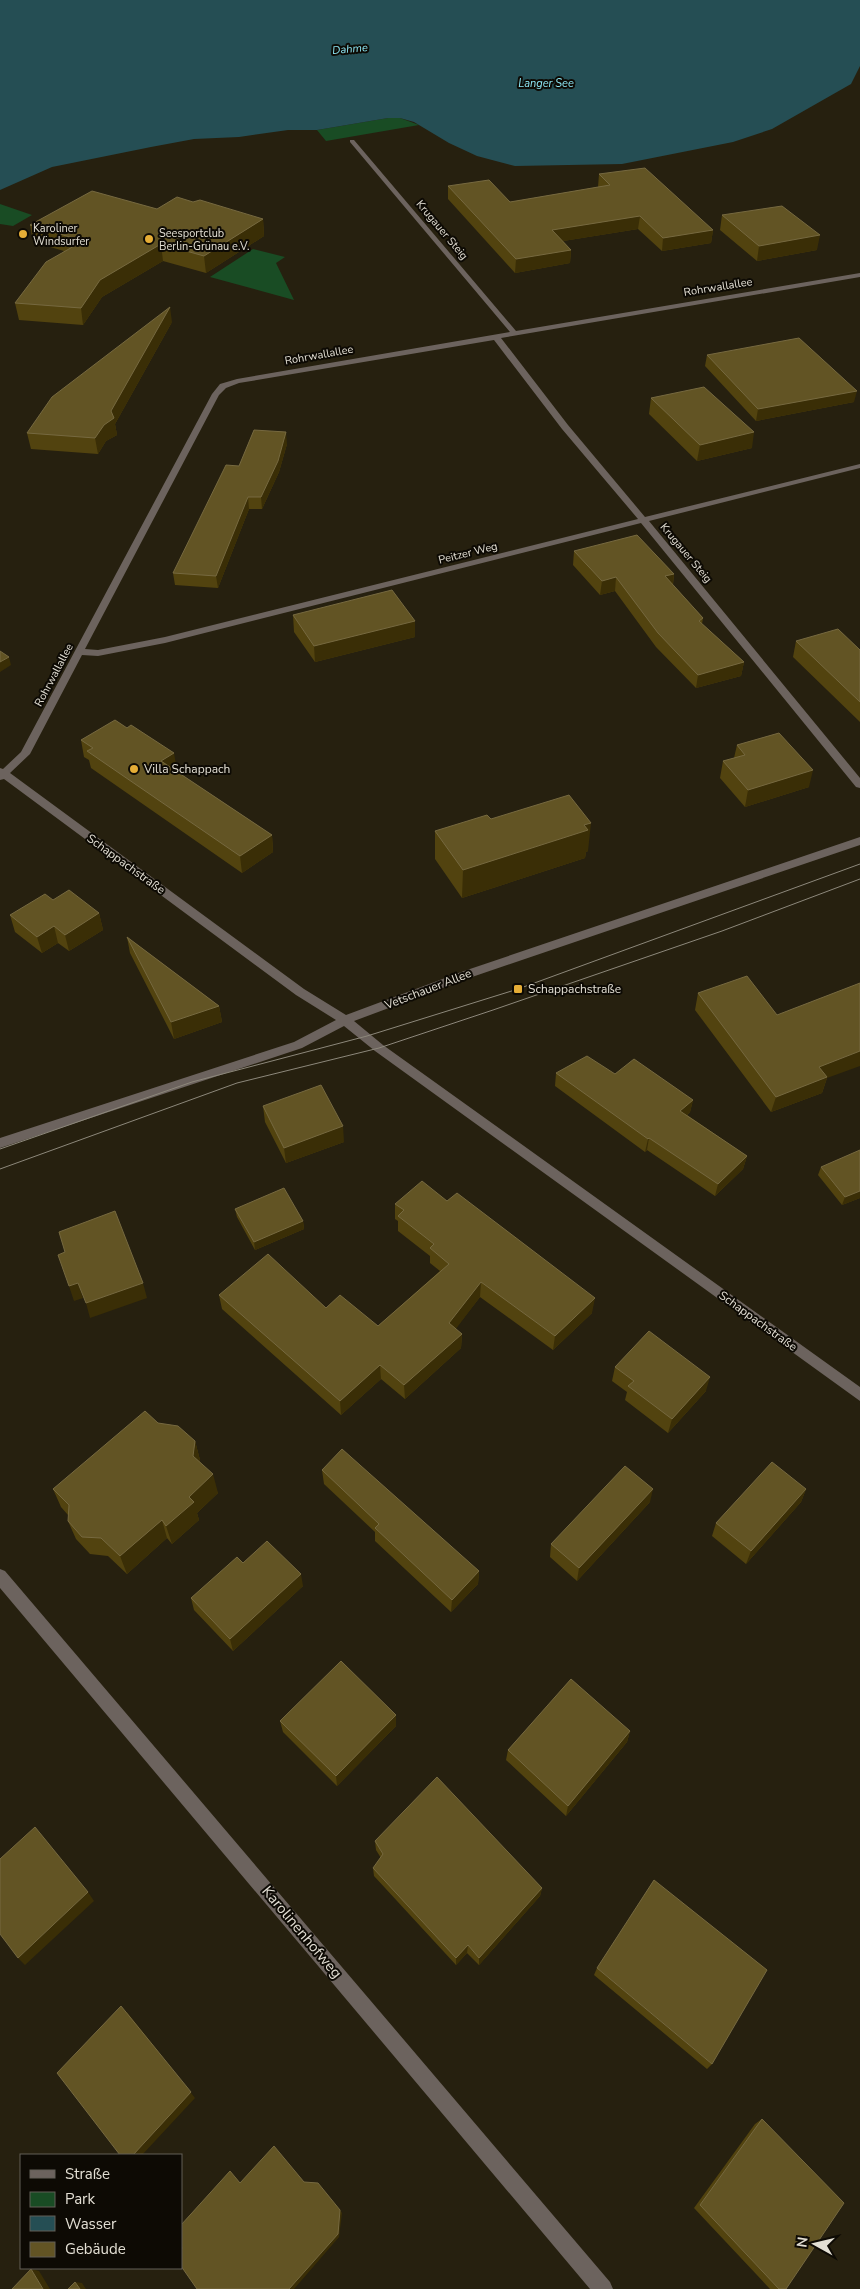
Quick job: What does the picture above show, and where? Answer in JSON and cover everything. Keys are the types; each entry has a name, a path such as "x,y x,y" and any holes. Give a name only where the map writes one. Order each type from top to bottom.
{"street":[{"name":"Krugauer Steig","path":"352,141 514,333"},
{"name":"Rohrwallallee","path":"2,774 25,754 216,394 223,386 237,381 494,336 860,275"},
{"name":"Krugauer Steig","path":"494,336 565,427 860,785"},
{"name":"Peitzer Weg","path":"79,652 98,653 165,640 860,466"},
{"name":"Schappachstraße","path":"2,774 293,987 345,1020 379,1048 860,1395"},
{"name":"Vetschauer Allee","path":"0,1143 298,1045 345,1020 490,966 860,841"},
{"name":"Karolinenhofweg","path":"0,1576 603,2289"}],"green space":[{"path":"388,118 400,118 419,125 326,141 317,130"},
{"path":"0,204 32,215 13,226 0,224"},
{"path":"253,249 285,257 276,263 294,300 210,277"}],"water":[{"name":"Langer See","path":"0,0 860,0 860,66 851,84 772,129 733,142 622,164 515,166 477,156 449,143 414,122 400,118 388,118 317,130 288,130 239,137 194,139 52,167 0,190"}],"building":[{"path":"645,168 713,230 663,238 640,216 552,230 571,250 516,259 448,186 489,180 510,202 610,185 599,174"},
{"path":"92,191 157,209 177,197 193,202 200,200 263,219 204,256 161,244 100,280 81,308 15,303 46,262 83,241 30,225"},
{"path":"782,206 820,235 759,246 722,215"},
{"path":"170,307 111,411 114,418 104,425 95,438 27,433 52,397"},
{"path":"799,338 857,391 758,409 707,355"},
{"path":"704,387 754,432 700,445 651,398"},
{"path":"254,430 286,432 278,461 261,497 248,497 216,576 173,573 226,465 239,466"},
{"path":"637,535 674,574 665,576 703,618 699,621 744,662 698,675 658,633 616,577 602,581 574,551"},
{"path":"392,590 415,621 314,646 293,615"},
{"path":"838,629 860,650 860,702 796,641"},
{"path":"0,651 9,657 0,662"},
{"path":"115,720 127,728 131,725 174,753 161,761 272,835 240,856 87,751 93,748 81,740"},
{"path":"779,733 813,770 748,790 723,761 745,755 737,745"},
{"path":"569,795 591,823 584,825 588,830 463,870 435,831 487,815 491,819"},
{"path":"69,890 99,913 65,935 54,926 37,937 10,915 45,894 53,900"},
{"path":"127,937 219,1006 171,1022"},
{"path":"747,976 777,1015 860,983 860,1051 819,1067 827,1077 776,1097 698,993"},
{"path":"587,1056 615,1074 634,1059 693,1100 680,1111 747,1156 718,1184 648,1139 556,1073"},
{"path":"321,1085 343,1126 284,1148 263,1106"},
{"path":"860,1150 860,1191 845,1197 821,1167"},
{"path":"422,1181 447,1201 457,1193 595,1298 555,1336 481,1282 449,1323 462,1334 404,1385 380,1365 340,1401 219,1295 268,1254 326,1308 340,1295 378,1326 449,1264 430,1248 434,1244 398,1216 404,1210 395,1204"},
{"path":"284,1188 303,1221 254,1242 235,1209"},
{"path":"115,1211 143,1283 86,1303 78,1283 69,1286 58,1255 65,1252 59,1232"},
{"path":"649,1331 710,1377 672,1419 628,1386 634,1381 615,1367"},
{"path":"145,1411 158,1423 178,1426 195,1441 193,1456 213,1474 189,1497 194,1502 166,1526 162,1520 120,1556 101,1538 82,1537 68,1521 69,1505 53,1489"},
{"path":"342,1449 479,1571 452,1600 375,1528 379,1524 322,1470"},
{"path":"772,1462 806,1489 751,1551 716,1523"},
{"path":"625,1466 653,1489 579,1568 551,1544"},
{"path":"267,1541 301,1574 230,1639 191,1598 237,1557 243,1563"},
{"path":"341,1661 396,1715 336,1776 280,1721"},
{"path":"571,1679 630,1731 568,1806 508,1750"},
{"path":"437,1777 542,1888 479,1958 468,1945 456,1958 373,1868 383,1854 375,1841"},
{"path":"35,1827 88,1892 18,1958 0,1934 0,1859"},
{"path":"654,1880 767,1970 712,2064 597,1968"},
{"path":"121,2006 191,2092 134,2154 119,2154 57,2073"},
{"path":"762,2119 844,2203 786,2289 779,2289 700,2205"},
{"path":"274,2146 304,2182 318,2183 340,2210 338,2234 289,2289 197,2289 182,2267 182,2224 230,2171 240,2183"},
{"path":"31,2269 43,2289 12,2289"},
{"path":"75,2282 80,2289 68,2289"}],"tram line":[{"path":"0,1149 192,1082 367,1036 518,989 860,864"},
{"path":"0,1169 237,1083 379,1048 493,1010 722,931 860,879"}],"place":[{"name":"Karoliner Windsurfer","path":"23,234"},
{"name":"Seesportclub Berlin-Grünau e.V.","path":"149,239"},
{"name":"Villa Schappach","path":"134,769"},
{"name":"Schappachstraße","path":"518,989"}],"water label":[{"name":"Dahme","path":"350,49"}]}
